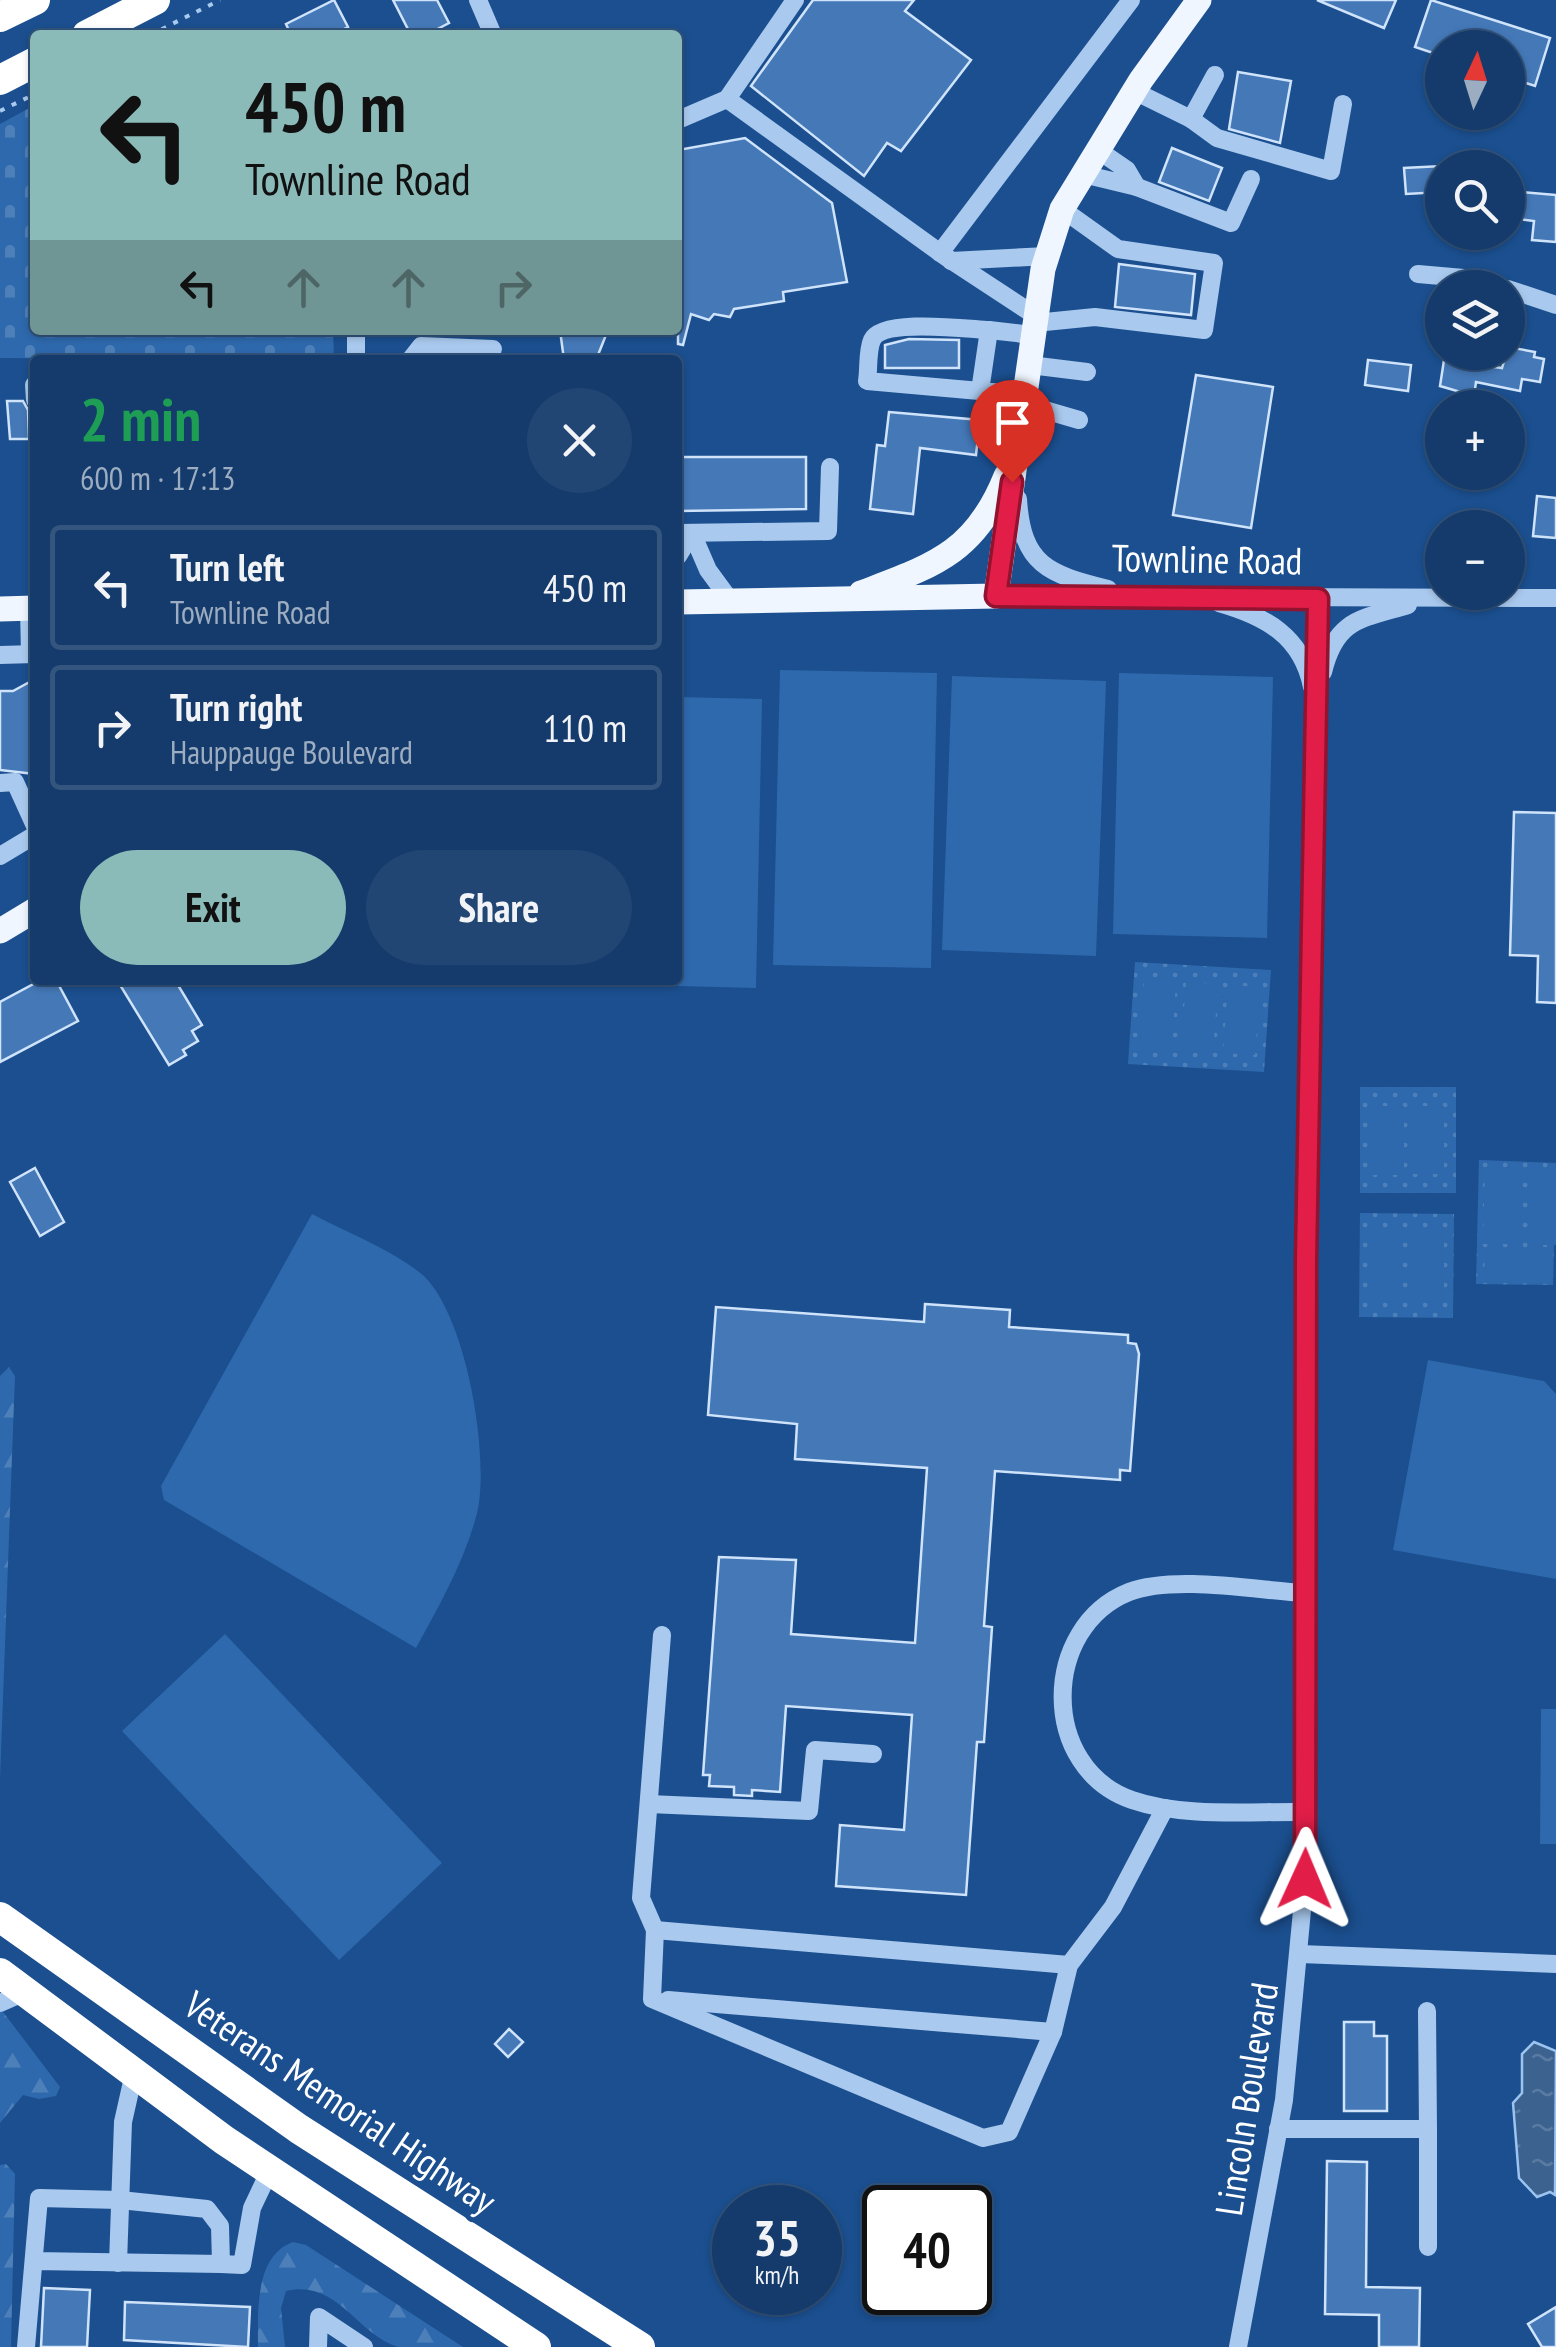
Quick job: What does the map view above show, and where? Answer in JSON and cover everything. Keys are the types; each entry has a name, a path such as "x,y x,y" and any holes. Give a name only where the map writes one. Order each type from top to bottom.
{"highway":[{"path":"0,17 37,0"},
{"path":"97,30 155,0"},
{"path":"0,80 30,65"},
{"name":"Veterans Memorial Highway","path":"0,1918 299,2130 640,2347"},
{"path":"0,1973 12,1997 134,2072 270,2170 536,2347"}],"main road":[{"path":"996,596 1046,256 1062,208 1134,91 1199,0"},
{"path":"842,600 927,570 949,557 978,525 1002,486 1018,447"},
{"name":"Townline Road","path":"682,602 996,596"},
{"path":"0,608 30,608"},
{"path":"0,931 30,913"}],"street":[{"path":"0,32 37,0"},
{"path":"478,0 492,30"},
{"path":"682,118 726,100 795,0"},
{"path":"945,257 1131,0"},
{"path":"1191,119 1215,75"},
{"path":"1134,91 1191,119 1217,138 1331,171 1343,104"},
{"path":"726,100 1035,324"},
{"path":"1098,150 1128,170 1137,187"},
{"path":"1083,174 1137,187 1231,223 1251,179"},
{"path":"1062,208 1118,249 1214,263 1204,330 1094,317 989,330 896,328 880,332 872,340 868,381 980,390 1025,400 1079,420"},
{"path":"945,257 1046,256"},
{"path":"1418,274 1425,275"},
{"path":"1525,295 1556,305"},
{"path":"980,390 989,330"},
{"path":"414,355 421,346 493,349"},
{"path":"1030,365 1087,372"},
{"path":"1018,447 1020,529 1032,556 1049,570 1132,595"},
{"path":"684,533 828,531 830,467"},
{"path":"684,533 730,600"},
{"name":"Townline Road","path":"996,596 1425,599"},
{"path":"1198,596 1246,611 1289,637 1310,676 1316,712"},
{"name":"Townline Road","path":"1525,598 1556,598"},
{"name":"Lincoln Boulevard","path":"1238,2347 1278,2129 1300,1954 1306,1812 1304,1593 1318,599"},
{"path":"1316,712 1328,650 1341,630 1358,619 1425,601"},
{"path":"0,654 30,654"},
{"path":"0,783 15,782 30,815"},
{"path":"0,856 30,838"},
{"path":"1304,1593 1169,1585 1132,1591 1100,1607 1074,1643 1062,1681 1062,1724 1086,1772 1128,1799 1165,1808 1306,1812"},
{"path":"652,1999 656,1930 642,1898 662,1635"},
{"path":"649,1804 809,1812 815,1750 873,1754"},
{"path":"652,1999 983,2138 1009,2132 1053,2032 1069,1964 1113,1906 1165,1808"},
{"path":"656,1930 1069,1964"},
{"path":"1300,1954 1502,1958 1556,1964"},
{"path":"652,1999 1053,2032"},
{"path":"1427,2011 1428,2247"},
{"path":"118,2263 124,2122 134,2072"},
{"path":"1278,2129 1428,2129"},
{"path":"34,2261 242,2265 252,2208 270,2170"},
{"path":"26,2347 39,2198 120,2200 206,2210 220,2226 221,2264"},
{"path":"318,2347 319,2317 364,2347"}],"path":[{"path":"160,30 220,0"},
{"path":"0,112 30,97"}],"green space":[{"path":"30,108 30,335 333,335 334,355 0,358 0,124"},
{"path":"780,670 937,673 931,968 773,965"},
{"path":"1119,673 1273,677 1267,938 1113,934"},
{"path":"952,676 1106,681 1096,956 942,950"},
{"path":"682,697 762,699 756,988 638,985 682,985"},
{"path":"1135,962 1271,970 1264,1072 1128,1064"},
{"path":"1144,979 1176,981 1172,1049 1140,1047"},
{"path":"1186,982 1218,984 1213,1052 1181,1050"},
{"path":"1228,985 1260,987 1255,1055 1223,1053"},
{"path":"1360,1087 1456,1087 1456,1193 1360,1193"},
{"path":"1372,1106 1404,1106 1404,1175 1372,1175"},
{"path":"1412,1106 1444,1106 1444,1174 1412,1174"},
{"path":"1479,1160 1556,1163 1553,1285 1476,1284"},
{"path":"1485,1167 1522,1168 1520,1244 1483,1244"},
{"path":"1533,1168 1556,1169 1556,1245 1531,1245"},
{"path":"1360,1213 1454,1214 1453,1318 1359,1317"},
{"path":"312,1214 407,1263 436,1290 450,1317 471,1387 480,1461 476,1517 457,1568 416,1648 164,1500 161,1486"},
{"path":"1370,1231 1402,1231 1402,1300 1370,1300"},
{"path":"1412,1232 1444,1232 1444,1301 1412,1301"},
{"path":"1485,1249 1550,1251 1549,1284 1484,1282"},
{"path":"1428,1360 1544,1381 1556,1394 1556,1579 1393,1550"},
{"path":"9,1367 15,1376 0,1779 0,1376"},
{"path":"225,1634 442,1863 339,1960 122,1731"},
{"path":"1541,1709 1556,1709 1556,1844 1540,1844"},
{"path":"0,2008 60,2087 56,2096 39,2099 23,2095 0,2123"},
{"path":"6,2164 15,2174 11,2347 0,2347 0,2165"},
{"path":"293,2242 306,2245 463,2347 398,2347 371,2332 333,2300 304,2289 286,2291 281,2308 285,2347 258,2347 259,2303 265,2272 280,2249"}],"water":[{"path":"1534,2042 1556,2051 1555,2195 1550,2192 1537,2197 1519,2178 1513,2103 1522,2093 1522,2054"}],"building":[{"path":"334,0 348,27 289,30 286,24"},
{"path":"393,0 437,0 449,23 436,30 408,30"},
{"path":"813,0 914,0 905,11 971,60 901,151 887,143 864,176 751,86"},
{"path":"1317,0 1396,0 1384,28"},
{"path":"1431,0 1525,30 1425,30 1425,50 1415,47"},
{"path":"1525,30 1550,38 1535,86 1525,83"},
{"path":"1238,72 1291,81 1280,143 1229,129"},
{"path":"745,138 832,203 847,282 783,292 784,301 734,309 730,317 714,314 709,320 691,314 683,345 678,344 678,335 682,335 682,149"},
{"path":"1172,148 1222,168 1209,201 1159,182"},
{"path":"1425,167 1425,193 1406,194 1404,168"},
{"path":"1525,192 1556,195 1556,242 1532,240 1534,221 1525,220"},
{"path":"1119,264 1195,274 1191,315 1115,307"},
{"path":"561,335 606,335 598,355 563,355"},
{"path":"909,339 959,340 959,368 885,368 885,345"},
{"path":"1525,350 1544,359 1540,382 1522,379 1520,390 1476,382 1475,390 1440,386 1442,370 1525,370"},
{"path":"1368,360 1411,365 1408,391 1365,385"},
{"path":"1196,375 1273,387 1251,528 1173,515"},
{"path":"7,401 23,401 28,410 29,439 10,439"},
{"path":"889,412 980,420 976,455 920,448 913,514 870,509 877,445 885,446"},
{"path":"682,457 806,457 806,509 682,511"},
{"path":"1537,496 1556,498 1556,538 1533,536"},
{"path":"30,682 30,773 0,770 0,691 13,691"},
{"path":"1514,812 1556,813 1556,1003 1537,1002 1538,956 1510,955"},
{"path":"32,985 59,985 78,1021 0,1062 0,1002"},
{"path":"120,985 178,985 202,1025 192,1031 198,1041 183,1050 186,1055 169,1065"},
{"path":"35,1168 64,1222 40,1236 10,1182"},
{"path":"925,1304 1010,1310 1009,1327 1128,1335 1128,1343 1136,1344 1139,1354 1130,1471 1120,1470 1120,1480 995,1471 984,1626 992,1627 984,1742 977,1742 966,1895 836,1886 840,1825 904,1830 912,1715 786,1706 780,1792 752,1790 752,1796 734,1795 734,1787 709,1786 710,1775 703,1775 719,1557 796,1560 791,1634 915,1643 927,1468 795,1459 797,1424 708,1415 716,1307 924,1322"},
{"path":"1344,2022 1374,2022 1374,2036 1387,2036 1387,2111 1344,2111"},
{"path":"509,2029 523,2042 508,2057 495,2044"},
{"path":"1327,2161 1367,2162 1366,2287 1420,2288 1419,2347 1379,2347 1379,2315 1325,2314"},
{"path":"44,2288 90,2290 87,2347 41,2347"},
{"path":"125,2302 250,2307 248,2347 124,2340"},
{"path":"1556,2307 1556,2347 1542,2347 1528,2324"}],"route":[{"path":"1012,482 996,596 1318,599 1312,1108 1306,1259 1305,1879"}]}
